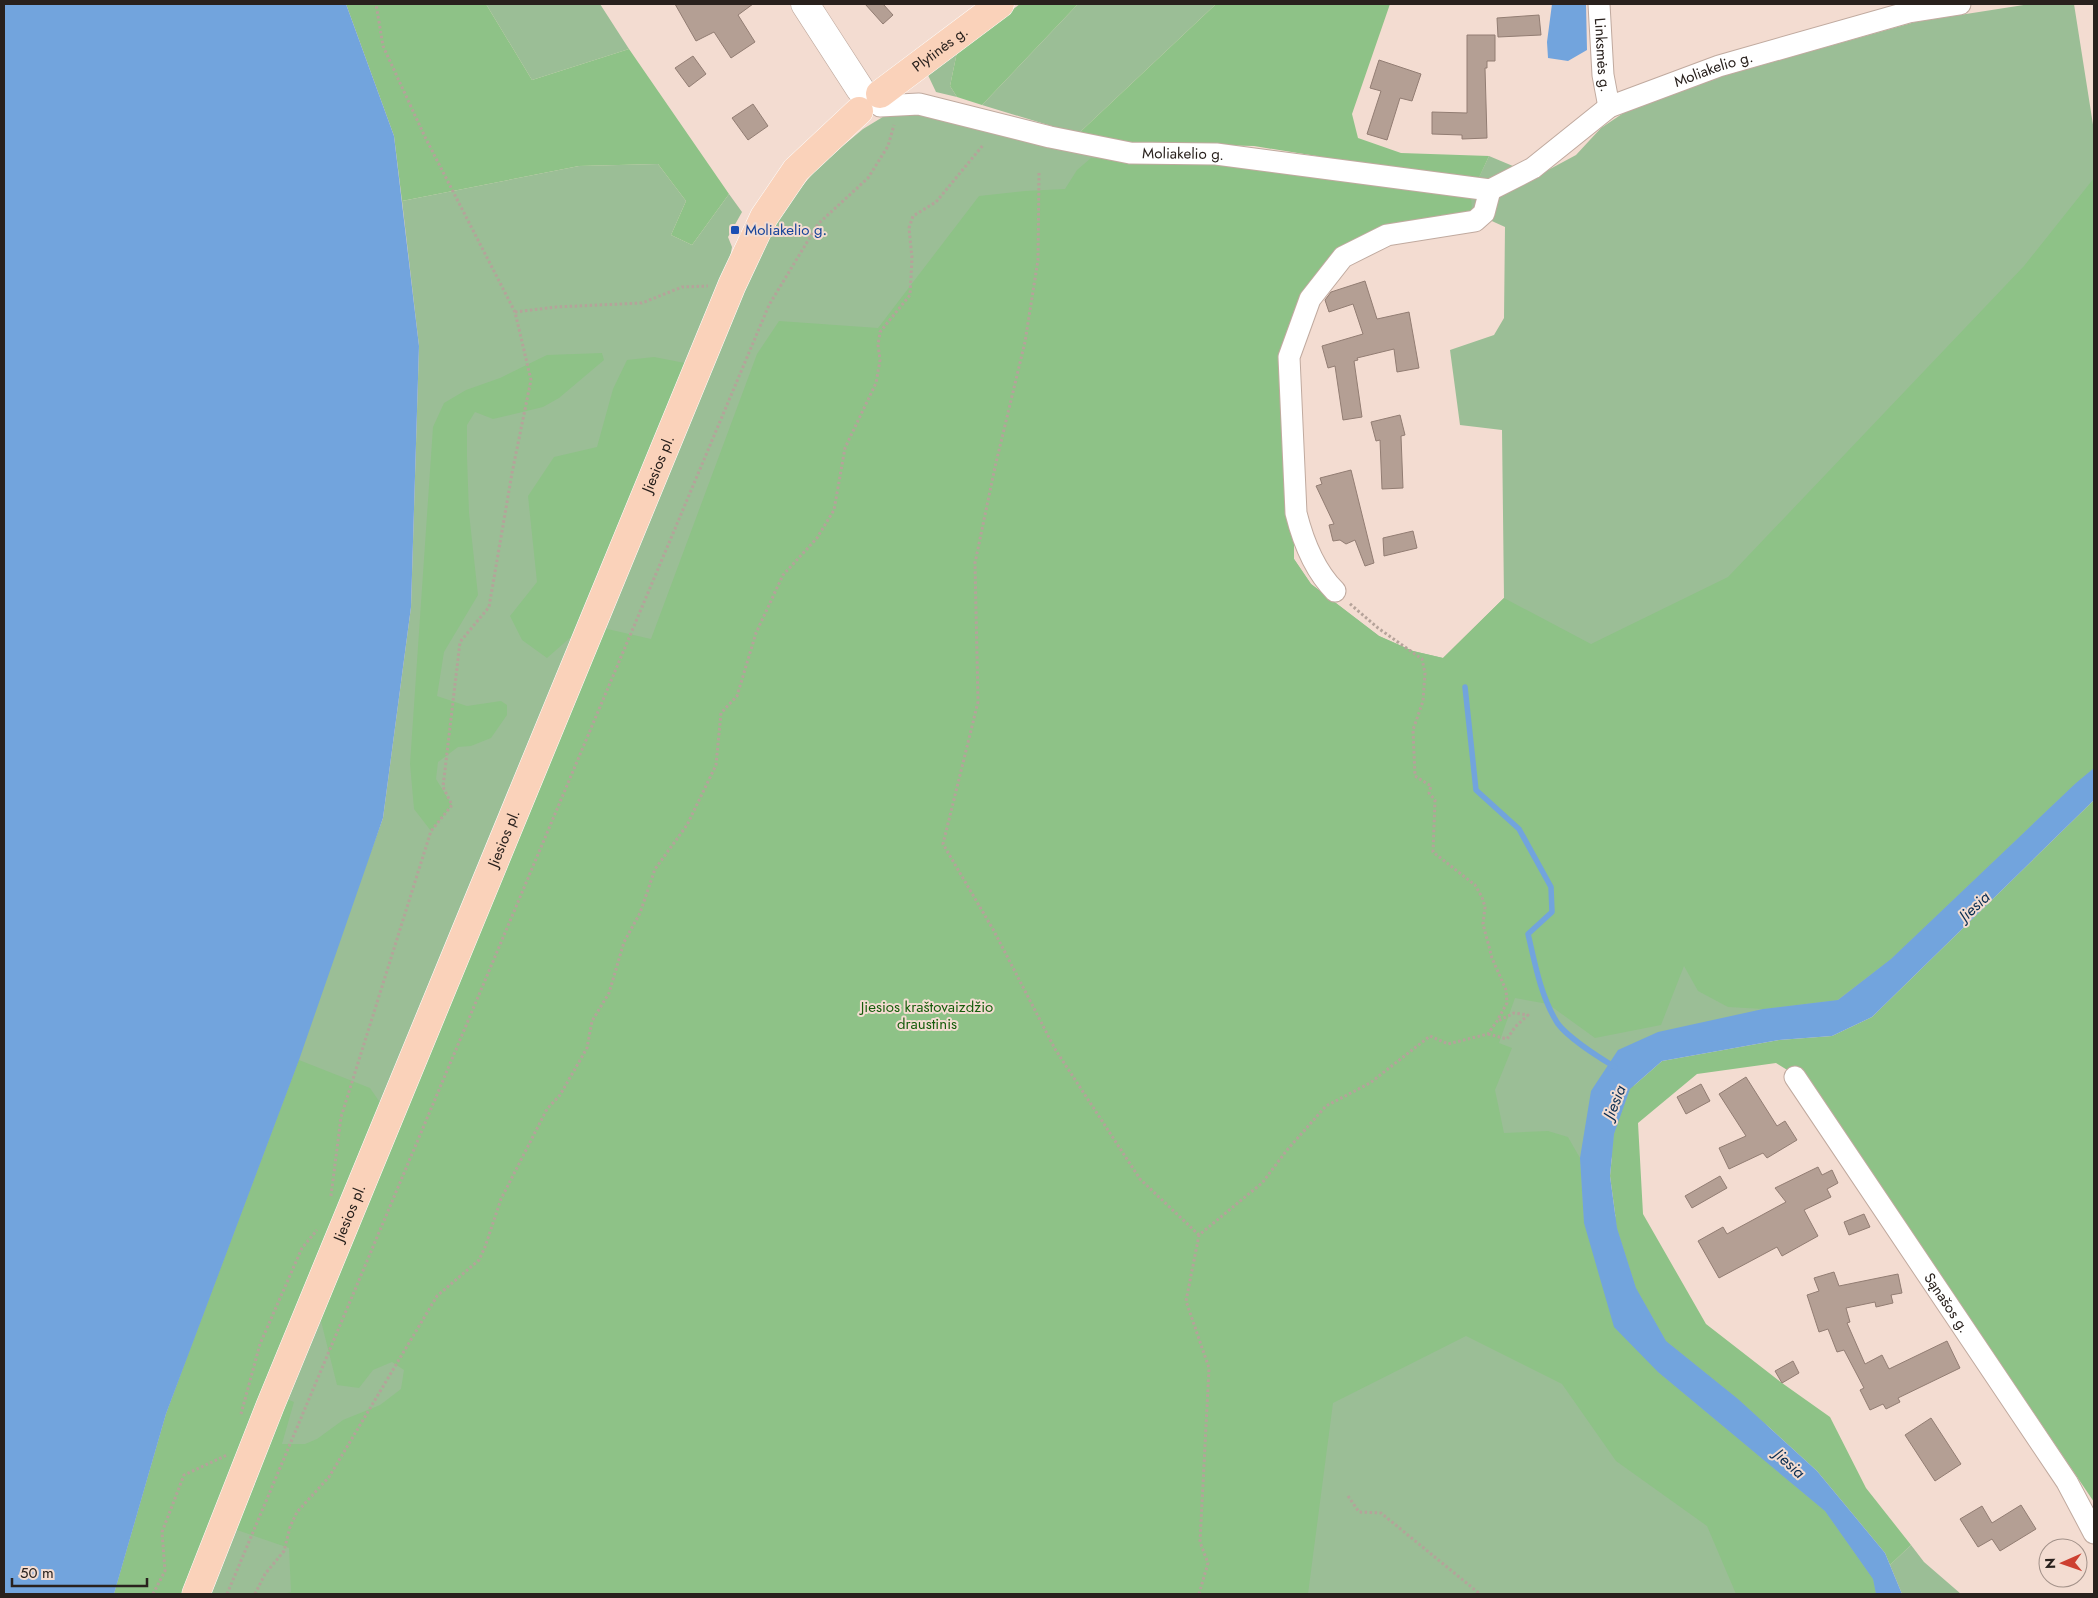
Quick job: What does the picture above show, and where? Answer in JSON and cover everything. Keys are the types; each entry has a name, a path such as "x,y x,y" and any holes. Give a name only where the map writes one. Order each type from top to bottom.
{"main road":[{"path":"805,4 876,101"},
{"name":"Plytinės g.","path":"876,101 1000,4"},
{"name":"Jiesios pl.","path":"196,1594 270,1406 732,285 764,217 796,170 876,101"}],"street":[{"name":"Linksmės g.","path":"1599,4 1603,75 1609,106"},
{"name":"Moliakelio g.","path":"876,101 919,104 1050,137 1130,153 1216,154 1490,190 1533,168 1609,106 1718,66 1908,8 1960,4"},
{"path":"1335,591 1323,579 1316,565 1302,536 1296,513 1289,357 1310,299 1343,257 1387,235 1474,220 1484,213 1490,190"},
{"name":"Sąnašos g.","path":"1795,1077 2067,1482 2094,1533"}],"path":[{"path":"331,1199 341,1117 430,832 452,806 443,788 460,642 489,607 512,473 531,380 515,312 424,137 383,46 376,4"},
{"path":"227,1594 770,305 818,224 868,178 888,146 876,101"},
{"path":"255,1594 266,1574 284,1551 290,1527 298,1512 329,1477 438,1296 479,1260 486,1247 501,1200 547,1109 560,1095 587,1048 592,1021 609,994 624,942 640,913 654,869 687,825 716,766 721,713 737,696 756,633 783,575 816,538 834,510 845,448 876,383 880,360 878,345 880,332 910,295 912,258 908,228 913,216 936,202 984,144"},
{"path":"1039,173 1038,260 1025,342 994,467 975,563 978,702 943,844 994,931 1055,1049 1140,1179 1199,1235"},
{"path":"515,312 556,307 642,303 682,288 732,285"},
{"path":"1335,591 1378,628 1422,659 1425,673 1423,701 1413,730 1415,776 1431,786 1429,793 1435,800 1433,852 1475,885 1485,907 1483,924 1492,958 1506,990 1507,1003 1488,1034"},
{"path":"1198,1594 1208,1563 1200,1542 1209,1368 1186,1301 1199,1235 1262,1182 1326,1106 1370,1083 1430,1036 1448,1044 1488,1034 1507,1039 1515,1027 1528,1015 1514,1013 1497,1021"},
{"path":"240,1417 260,1344 302,1248 318,1229"},
{"path":"153,1594 165,1571 162,1532 184,1475 230,1454"},
{"path":"1348,1496 1359,1512 1382,1513 1480,1594"}],"green space":[{"path":"346,4 486,4 532,80 629,49 729,194 692,245 671,235 686,201 658,164 579,166 402,201 394,136"},
{"path":"486,4 600,4 629,49 532,80"},
{"path":"1020,4 1078,4 982,105 957,97 950,86 957,52"},
{"path":"1078,4 1216,4 1078,134 982,105"},
{"path":"1216,4 1390,4 1352,114 1358,138 1401,153 1489,156 1477,182 1254,146 1129,143 1078,134"},
{"name":"Jiesios kraštovaizdžio draustinis","path":"2030,4 2074,4 2094,131 2094,788 1875,997 1644,1053 1600,1195 1889,1594 114,1594 166,1414 383,818 411,607 419,346 402,201 579,166 658,164 686,201 671,235 692,245 729,194 742,212 728,237 732,247 730,258 776,217 820,165 863,129 891,112 919,104 1050,137 1471,194 1489,156 1537,176 1576,155 1601,128 1634,106 1723,76 1915,22","holes":["1472,212 1505,227 1504,318 1494,335 1450,350 1460,425 1502,430 1504,598 1443,658 1413,651 1379,636 1311,584 1294,559 1294,529 1281,359 1338,252"]},
{"path":"957,52 950,86 957,97 936,92 927,73"},
{"name":"Jiesios kraštovaizdžio draustinis","path":"1091,158 1234,165 1471,194 1472,212 1338,252 1281,359 1294,529 1294,559 1311,584 1379,636 1413,651 1443,658 1504,598 1591,644 1728,577 2024,266 2094,178 2094,768 1891,959 1837,1000 1763,1009 1728,1007 1698,991 1684,966 1661,1025 1595,1038 1548,1004 1515,998 1499,1043 1512,1048 1495,1090 1504,1133 1548,1131 1568,1137 1580,1158 1584,1223 1658,1372 1825,1511 1873,1579 1876,1594 1736,1594 1707,1526 1616,1461 1562,1384 1466,1336 1333,1403 1308,1594 282,1594 291,1592 289,1548 234,1529 282,1397 294,1402 282,1444 305,1444 317,1439 343,1420 380,1405 401,1389 404,1370 392,1362 373,1370 359,1388 337,1385 318,1309 603,628 651,639 757,354 779,321 878,328 979,196 1065,189 1077,170"},
{"path":"602,353 604,360 559,398 543,407 493,419 475,412 467,425 469,513 478,595 444,652 437,696 467,706 501,701 507,705 507,715 491,738 471,746 458,747 438,762 436,779 452,805 431,831 414,809 410,764 433,427 444,403 466,390 500,378 547,355"},
{"path":"654,357 685,363 571,637 547,658 522,640 510,616 537,582 528,496 554,457 597,447 613,389 627,360"},
{"path":"2094,800 2094,1502 1813,1086 1776,1063 1697,1074 1638,1123 1643,1214 1706,1324 1782,1383 1830,1417 1866,1488 1911,1545 1890,1565 1885,1553 1817,1471 1738,1399 1666,1341 1636,1288 1617,1228 1610,1176 1614,1134 1630,1089 1662,1061 1779,1040 1832,1036 1872,1017"},
{"path":"299,1060 370,1088 381,1104 184,1594 114,1594 166,1414"},
{"path":"1911,1545 1924,1562 1961,1594 1902,1594 1890,1565"}],"water":[{"path":"4,4 346,4 394,136 419,346 411,607 383,818 299,1060 166,1414 114,1594 4,1594"},
{"path":"1552,4 1586,4 1587,50 1568,61 1548,58 1547,42"},
{"name":"Jiesia","path":"2094,768 2094,800 1872,1017 1832,1036 1779,1040 1662,1061 1630,1089 1614,1134 1610,1176 1617,1228 1636,1288 1666,1341 1738,1399 1817,1471 1885,1553 1902,1594 1876,1594 1873,1579 1825,1511 1658,1372 1614,1327 1584,1223 1580,1158 1591,1091 1618,1050 1658,1032 1763,1009 1838,1000 1891,959"}],"building":[{"path":"675,4 753,4 738,15 755,42 731,58 714,32 696,41"},
{"path":"865,4 883,4 893,15 883,24"},
{"path":"1539,15 1541,35 1498,37 1497,18"},
{"path":"1467,35 1495,35 1495,61 1487,61 1487,68 1485,68 1487,138 1462,139 1462,135 1432,134 1432,112 1467,113"},
{"path":"693,56 706,74 689,87 675,68"},
{"path":"1379,60 1421,74 1412,101 1400,98 1387,140 1367,134 1381,91 1370,88"},
{"path":"753,104 768,126 748,140 732,118"},
{"path":"1365,281 1377,319 1409,312 1419,368 1397,372 1394,349 1357,358 1358,360 1354,361 1362,417 1343,420 1335,366 1328,368 1322,346 1363,334 1353,304 1329,312 1325,300 1331,292"},
{"path":"1400,415 1405,435 1401,436 1403,488 1382,489 1380,440 1376,441 1371,422"},
{"path":"1351,470 1374,563 1365,566 1355,540 1346,544 1340,540 1333,541 1329,525 1334,524 1316,486 1322,484 1320,478"},
{"path":"1413,531 1417,548 1384,556 1383,538"},
{"path":"1746,1077 1777,1126 1785,1121 1797,1140 1767,1158 1763,1153 1729,1169 1719,1148 1746,1136 1719,1094"},
{"path":"1701,1084 1710,1101 1686,1114 1677,1097"},
{"path":"1818,1167 1822,1175 1832,1170 1838,1183 1827,1189 1831,1197 1804,1210 1818,1236 1782,1256 1777,1247 1719,1278 1698,1241 1723,1227 1727,1234 1786,1202 1775,1188"},
{"path":"1720,1176 1727,1188 1692,1208 1685,1196"},
{"path":"1864,1214 1870,1227 1849,1235 1844,1222"},
{"path":"1834,1272 1839,1286 1898,1274 1902,1293 1891,1295 1893,1303 1876,1307 1875,1302 1846,1308 1850,1322 1847,1323 1865,1364 1882,1355 1889,1369 1947,1341 1960,1368 1898,1398 1900,1402 1886,1409 1883,1404 1870,1410 1860,1390 1864,1388 1844,1350 1837,1352 1828,1329 1819,1332 1807,1295 1819,1291 1814,1278"},
{"path":"1793,1361 1799,1373 1782,1383 1775,1371"},
{"path":"1931,1418 1961,1464 1935,1481 1905,1435"},
{"path":"2021,1505 2036,1529 2000,1551 1992,1539 1978,1547 1960,1519 1982,1506 1992,1523"}],"waterway":[{"path":"1465,687 1476,790 1519,829 1551,887 1552,912 1528,934 1545,999 1555,1019 1565,1032 1615,1067"}],"place":[{"name":"Moliakelio g.","path":"735,230"}]}
